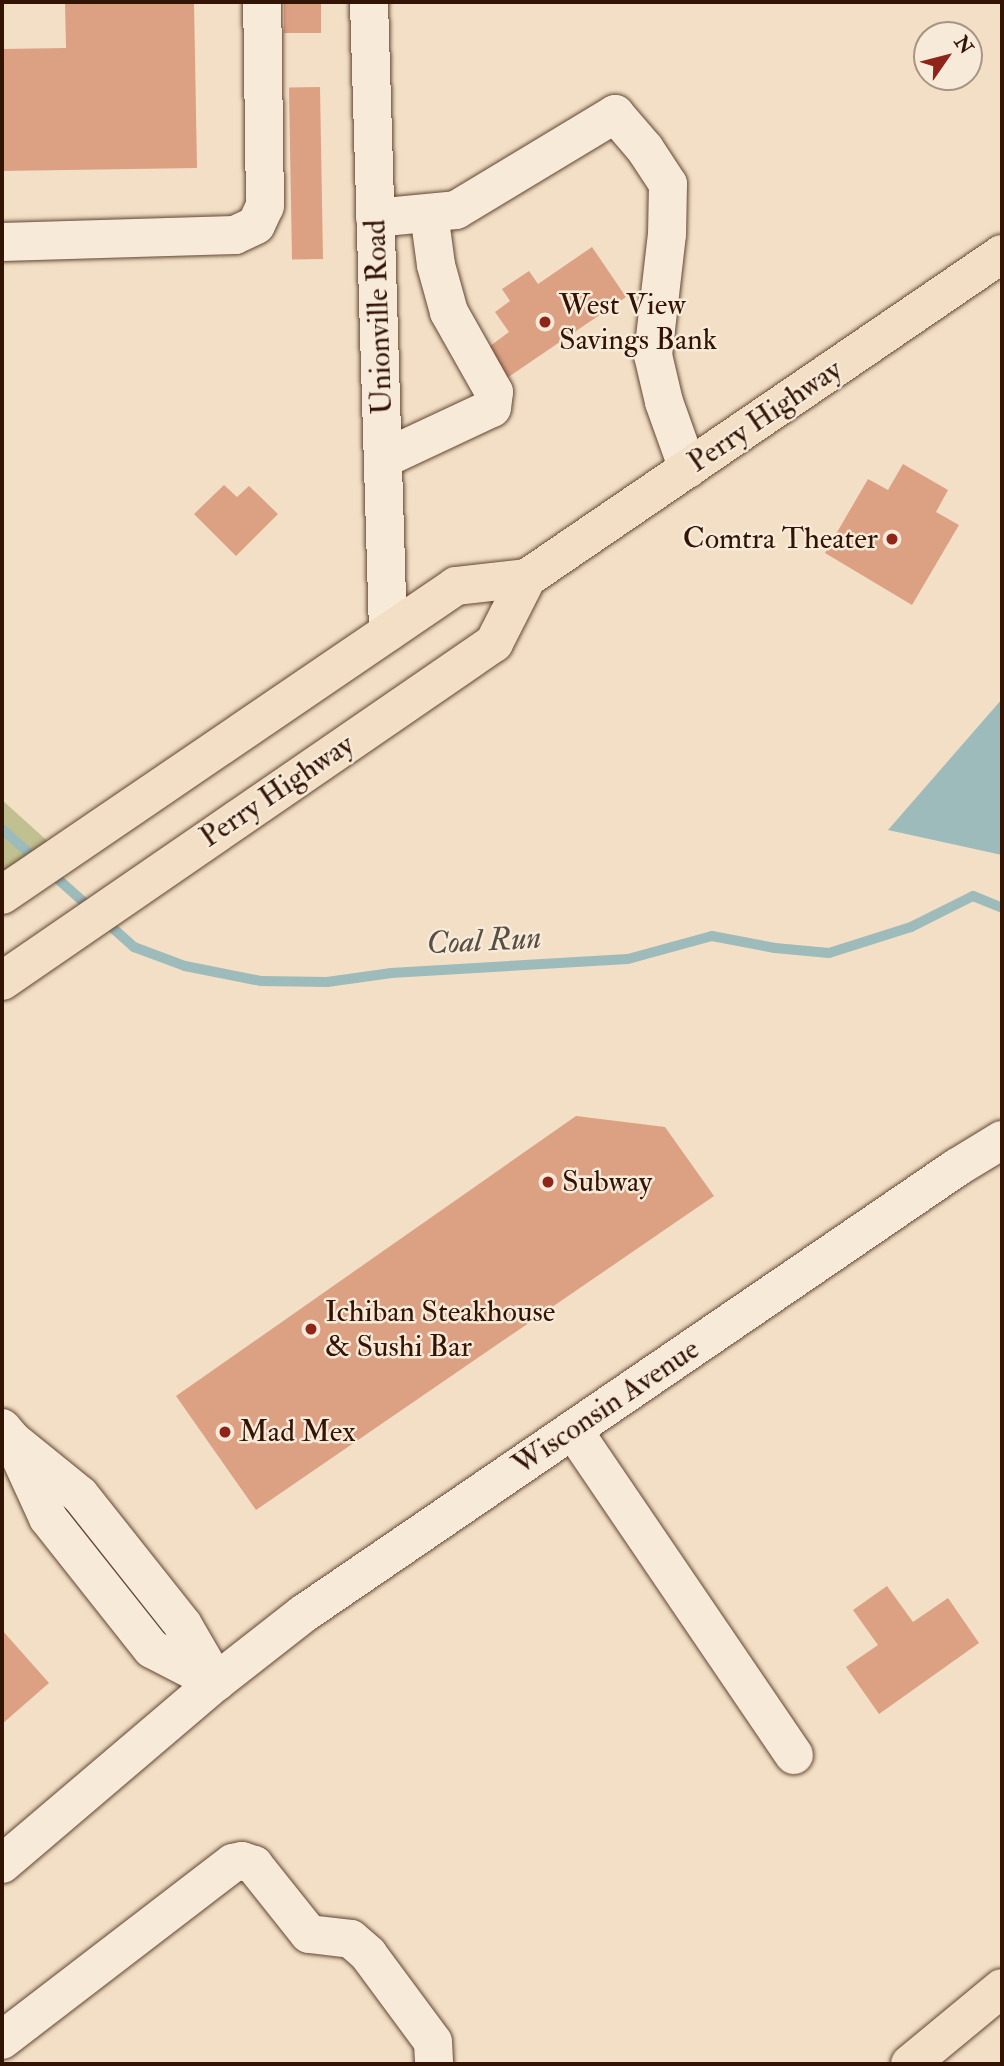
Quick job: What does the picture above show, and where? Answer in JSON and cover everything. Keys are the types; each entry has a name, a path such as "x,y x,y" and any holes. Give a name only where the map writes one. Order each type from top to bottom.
{"main road":[{"name":"Perry Highway","path":"16,886 456,586 527,578 1002,254"},
{"name":"Perry Highway","path":"2,981 494,643 527,578"},
{"path":"910,2064 1002,1989"}],"street":[{"path":"2,242 235,235 256,225 265,206 262,2"},
{"name":"Unionville Road","path":"369,2 388,632"},
{"path":"375,218 456,210 615,114 645,149 667,184 667,234 653,355 664,402 688,468"},
{"path":"383,459 492,408 494,392 449,312 436,265 429,213"},
{"name":"Wisconsin Avenue","path":"2,1864 216,1682 303,1614 956,1168 1002,1140"},
{"path":"573,1430 794,1755"},
{"path":"7,1434 48,1518 152,1649 216,1682"},
{"path":"2,2040 233,1863 242,1861 254,1865 309,1934 351,1939 368,1954 433,2042 434,2064"}],"shaded area":[{"path":"2,800 62,854 2,895"}],"water":[{"path":"1002,699 1002,855 888,830"}],"building":[{"path":"65,2 194,2 197,168 2,171 2,49 66,48"},
{"path":"284,2 321,2 321,33 284,33"},
{"path":"320,87 323,259 292,260 289,88"},
{"name":"West View Savings Bank","path":"592,247 626,297 498,384 478,355 509,332 495,312 510,301 502,289 529,271 538,284"},
{"name":"Comtra Theater","path":"903,464 948,490 936,512 959,525 912,605 825,553 868,479 888,490"},
{"path":"224,485 237,497 249,486 278,514 236,556 194,514"},
{"path":"576,1116 665,1127 714,1196 256,1510 176,1396"},
{"path":"887,1586 913,1622 948,1598 979,1643 879,1714 846,1667 878,1645 853,1610"},
{"path":"2,1630 49,1683 2,1724"}],"waterway":[{"name":"Coal Run","path":"2,829 38,861"},
{"name":"Coal Run","path":"50,872 134,947 185,966 261,981 327,982 391,973 628,959 712,936 775,948 829,953 911,927 973,896 1002,908"}],"place":[{"name":"West View Savings Bank","path":"545,322"},
{"name":"Comtra Theater","path":"892,539"},
{"name":"Subway","path":"548,1182"},
{"name":"Ichiban Steakhouse & Sushi Bar","path":"311,1329"},
{"name":"Mad Mex","path":"225,1432"}]}
